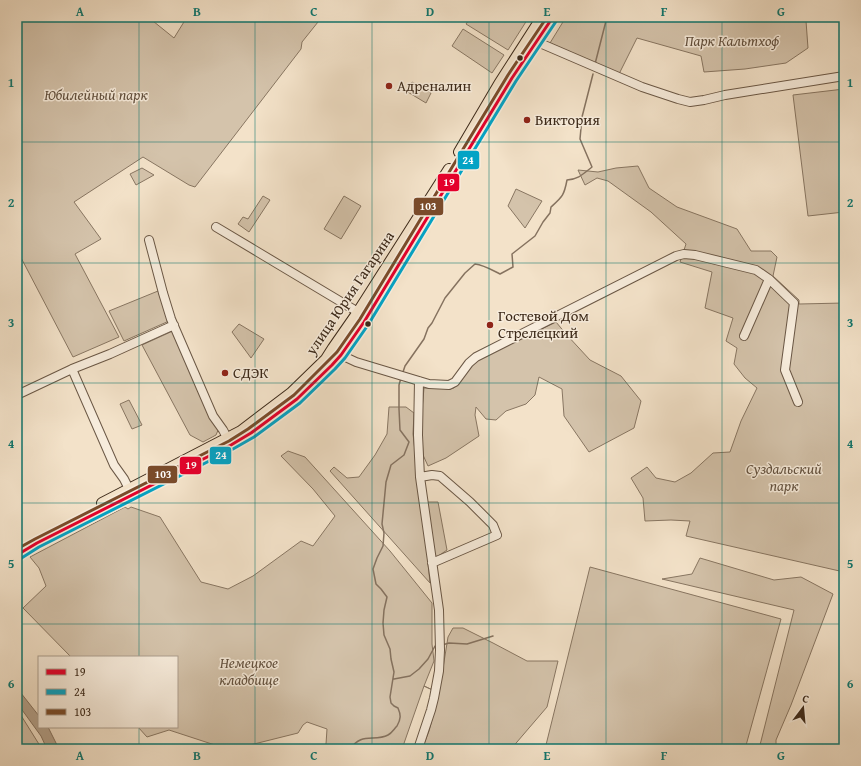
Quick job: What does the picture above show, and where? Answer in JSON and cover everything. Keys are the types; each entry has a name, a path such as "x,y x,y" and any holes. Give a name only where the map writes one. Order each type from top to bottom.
{"main road":[{"name":"улица Юрия Гагарина","path":"17,555 229,441 291,393 326,359 337,352 364,322 508,84 533,38 542,17"},
{"name":"улица Юрия Гагарина","path":"337,352 358,312 453,162 499,84 533,38 552,17"},
{"name":"улица Юрия Гагарина","path":"17,547 129,489 229,441"}],"street":[{"path":"533,38 642,86 671,97 690,102 844,76"},
{"path":"216,227 358,312"},
{"path":"149,240 163,293 174,325 213,416 229,441"},
{"path":"337,352 356,362 429,384 449,385 455,382 476,356 676,256 684,254 695,255 756,270 769,279 794,303 785,370 798,402"},
{"path":"744,336 769,279"},
{"path":"17,395 72,369 110,354 174,325"},
{"path":"72,369 114,465 129,489"},
{"path":"418,749 434,698 439,671 440,650 439,610 420,477 418,435 419,381"},
{"path":"420,477 432,475 440,476 470,502 493,525 498,535 432,563"}],"green space":[{"name":"Юбилейный парк","path":"17,17 148,17 174,38 187,17 322,17 302,42 301,49 195,187 189,185 143,157 74,202 101,239 75,254 119,337 73,357 17,250"},
{"path":"471,17 529,17 508,50 466,24"},
{"name":"Парк Кальтхоф","path":"566,17 792,17 792,20 806,21 808,48 786,63 745,69 704,72 701,56 637,38 619,74 550,43"},
{"path":"463,29 504,55 492,73 452,46"},
{"path":"412,82 431,93 426,103 406,91"},
{"path":"844,89 844,212 808,216 793,95"},
{"name":"Суздальский парк","path":"638,166 649,188 677,207 737,229 751,251 771,251 777,257 773,276 799,300 799,304 844,303 844,572 686,536 690,521 645,521 643,498 631,478 647,467 656,478 675,482 691,473 713,453 730,452 741,421 757,388 745,378 734,364 737,348 726,341 733,318 705,308 712,272 680,262 686,244 651,212 608,181 597,178 585,185 578,170 598,172 616,168"},
{"path":"142,168 154,175 136,185 130,174"},
{"path":"516,189 542,201 525,228 508,206"},
{"path":"263,196 270,200 249,232 238,224 243,217 248,219"},
{"path":"344,196 361,206 341,239 324,229"},
{"path":"158,291 169,321 124,341 109,311"},
{"path":"556,322 590,360 621,376 641,401 634,428 589,452 564,416 562,389 539,377 535,395 526,404 506,411 496,420 486,419 476,407 475,415 479,436 446,458 428,466 423,455 422,434 424,388 454,388 477,360"},
{"path":"239,324 264,339 251,358 232,332"},
{"path":"175,330 219,428 216,435 203,442 190,435 142,345"},
{"path":"129,400 142,425 132,429 120,404"},
{"path":"389,407 406,407 414,413 413,434 418,465 421,502 438,502 447,550 428,563 430,583 330,471 334,467 347,478 359,477 375,455 387,434"},
{"name":"Немецкое кладбище","path":"288,451 305,457 390,551 432,603 432,644 434,661 402,749 313,749 326,744 327,729 307,722 298,733 234,749 226,746 221,747 169,730 147,737 139,728 178,728 178,656 70,656 23,608 46,586 39,568 30,557 125,507 128,509 131,507 160,517 201,582 228,589 253,576 301,541 313,546 335,516 313,489 281,456"},
{"path":"700,558 774,580 801,577 833,594 791,705 776,740 776,749 759,749 794,610 662,579 692,574"},
{"path":"590,567 781,619 745,749 545,749"},
{"path":"453,628 463,628 527,661 558,661 547,707 511,749 422,749 429,731 439,693 448,637"},
{"path":"17,709 42,749 17,749"}],"shaded area":[{"path":"17,688 38,715 38,728 48,728 59,749 47,749 41,736 17,703"}],"waterway":[{"path":"595,64 607,17"},
{"path":"403,372 405,366 424,339 428,328 445,298 465,273 475,264 500,274 513,267 512,254 535,236 550,213 551,207 562,196 567,180 578,177 592,167 580,139 582,117 593,74"},
{"path":"351,749 355,744 363,739 378,738 389,734 397,726 400,719 398,708 391,703 390,697 394,672 390,649 384,635 383,623 387,597 376,584 373,569 383,546 384,533 382,524 386,482 391,465 404,455 409,442 400,430 399,385 401,378"},
{"path":"442,645 449,643 467,644 493,636"},
{"path":"394,679 410,676 419,669 428,659 435,646 437,646"}],"transit line":[{"name":"103","path":"17,549 229,441 294,395 337,352 360,319 508,75 547,17"},
{"name":"19","path":"17,555 37,543 231,445 251,433 297,399 332,365 341,355 364,322 512,78 553,17"},
{"name":"24","path":"20,559 39,547 254,437 300,403 335,369 345,358 368,325 516,81 557,20"}],"place":[{"name":"Адреналин","path":"389,86"},
{"name":"Виктория","path":"527,120"},
{"name":"Гостевой Дом Стрелецкий","path":"490,325"},
{"name":"СДЭК","path":"225,373"}]}
